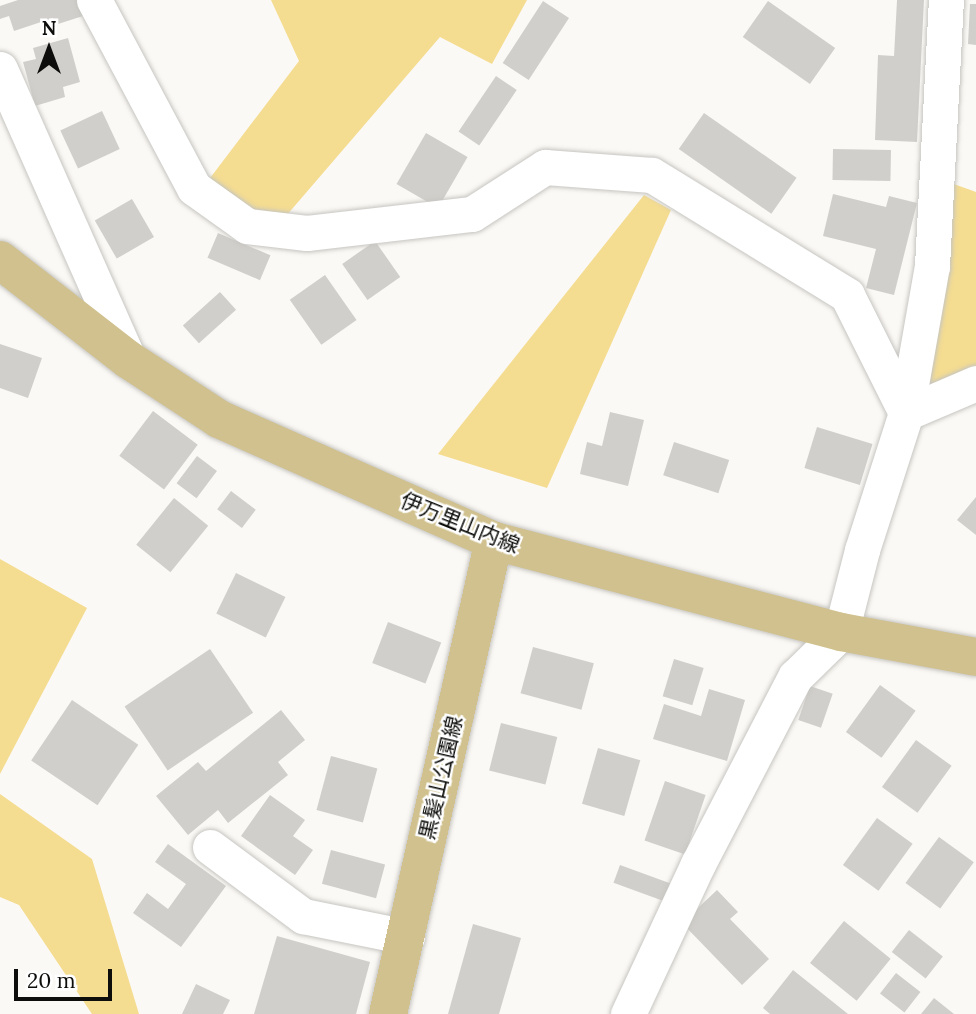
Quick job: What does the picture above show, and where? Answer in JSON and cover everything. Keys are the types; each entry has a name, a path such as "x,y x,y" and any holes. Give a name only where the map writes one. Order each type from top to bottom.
{"main road":[{"name":"伊万里山内線","path":"0,260 129,360 219,419 494,541 841,632 976,657"},
{"name":"黒髪山公園線","path":"388,1014 494,541"}],"street":[{"path":"94,0 194,188 247,226 307,233 472,214 545,167 652,175 847,295 906,413"},
{"path":"628,1014 639,996 698,864 795,677 841,632 862,550 906,413 932,266 946,0"},
{"path":"0,69 129,360"},
{"path":"906,413 976,383"},
{"path":"210,847 303,916 407,937"}],"shaded area":[{"path":"271,0 527,0 492,64 440,37 280,223 204,186 299,61"},
{"path":"951,183 976,192 976,377 928,384"},
{"path":"644,195 671,210 547,488 438,454"},
{"path":"0,559 87,608 0,774"},
{"path":"0,794 92,859 139,1014 92,1014 19,905 0,897"}],"building":[{"path":"18,0 77,0 83,16 55,25 53,18 14,31 9,16 0,19 0,6"},
{"path":"897,0 924,0 917,142 875,140 878,55 894,56"},
{"path":"543,1 569,18 529,80 503,63"},
{"path":"768,1 835,48 810,84 743,37"},
{"path":"970,4 976,4 976,45 968,44"},
{"path":"68,38 80,82 63,87 65,97 35,106 23,62 36,59 33,48"},
{"path":"496,76 517,90 479,146 459,132"},
{"path":"102,111 120,149 78,169 60,130"},
{"path":"704,113 797,178 771,214 679,149"},
{"path":"426,133 468,157 438,208 396,184"},
{"path":"833,149 891,150 890,181 832,180"},
{"path":"833,194 886,207 889,196 917,203 894,295 866,288 876,249 823,236"},
{"path":"132,199 154,237 117,259 95,220"},
{"path":"218,233 270,255 260,280 207,258"},
{"path":"375,241 400,277 367,300 342,264"},
{"path":"325,275 357,320 321,345 290,300"},
{"path":"220,292 236,310 199,343 183,325"},
{"path":"0,344 42,358 28,398 0,388"},
{"path":"153,411 198,445 164,489 119,456"},
{"path":"610,412 644,420 628,486 580,474 587,442 602,446"},
{"path":"817,427 872,444 860,485 804,468"},
{"path":"674,442 729,460 718,493 663,475"},
{"path":"197,456 217,471 197,498 177,483"},
{"path":"231,491 256,510 242,528 217,509"},
{"path":"976,497 976,535 957,520"},
{"path":"174,498 208,526 170,572 136,545"},
{"path":"236,573 285,597 266,638 216,613"},
{"path":"388,622 441,642 425,684 372,663"},
{"path":"533,647 594,663 581,710 521,693"},
{"path":"210,649 253,713 168,770 125,707"},
{"path":"674,659 704,668 692,705 663,696"},
{"path":"880,685 916,711 882,758 846,732"},
{"path":"810,686 833,694 821,728 798,720"},
{"path":"709,689 745,700 727,761 653,739 664,704 701,716"},
{"path":"72,700 138,745 98,805 31,761"},
{"path":"281,710 305,740 278,762 288,775 228,823 218,810 188,835 156,796 198,762 206,771"},
{"path":"501,723 557,737 545,785 489,771"},
{"path":"916,740 952,766 918,813 882,787"},
{"path":"598,748 640,760 624,816 582,804"},
{"path":"331,756 377,768 363,823 317,810"},
{"path":"665,781 706,795 685,855 644,841"},
{"path":"270,795 305,820 293,836 313,850 295,875 241,836"},
{"path":"877,818 913,844 879,891 843,865"},
{"path":"939,837 974,862 940,908 905,883"},
{"path":"168,844 226,886 181,947 133,913 147,893 168,909 186,884 155,862"},
{"path":"331,850 385,864 376,898 322,884"},
{"path":"620,865 675,885 669,903 614,883"},
{"path":"717,890 738,912 730,919 769,959 742,985 682,923"},
{"path":"844,921 891,959 857,1001 810,963"},
{"path":"473,924 521,938 499,1014 448,1014"},
{"path":"909,930 943,956 926,979 892,952"},
{"path":"277,936 370,962 356,1014 254,1014"},
{"path":"793,970 848,1014 770,1014 763,1008"},
{"path":"896,973 920,992 904,1013 880,993"},
{"path":"196,984 230,1000 223,1014 182,1014"},
{"path":"934,998 954,1014 921,1014"}]}
